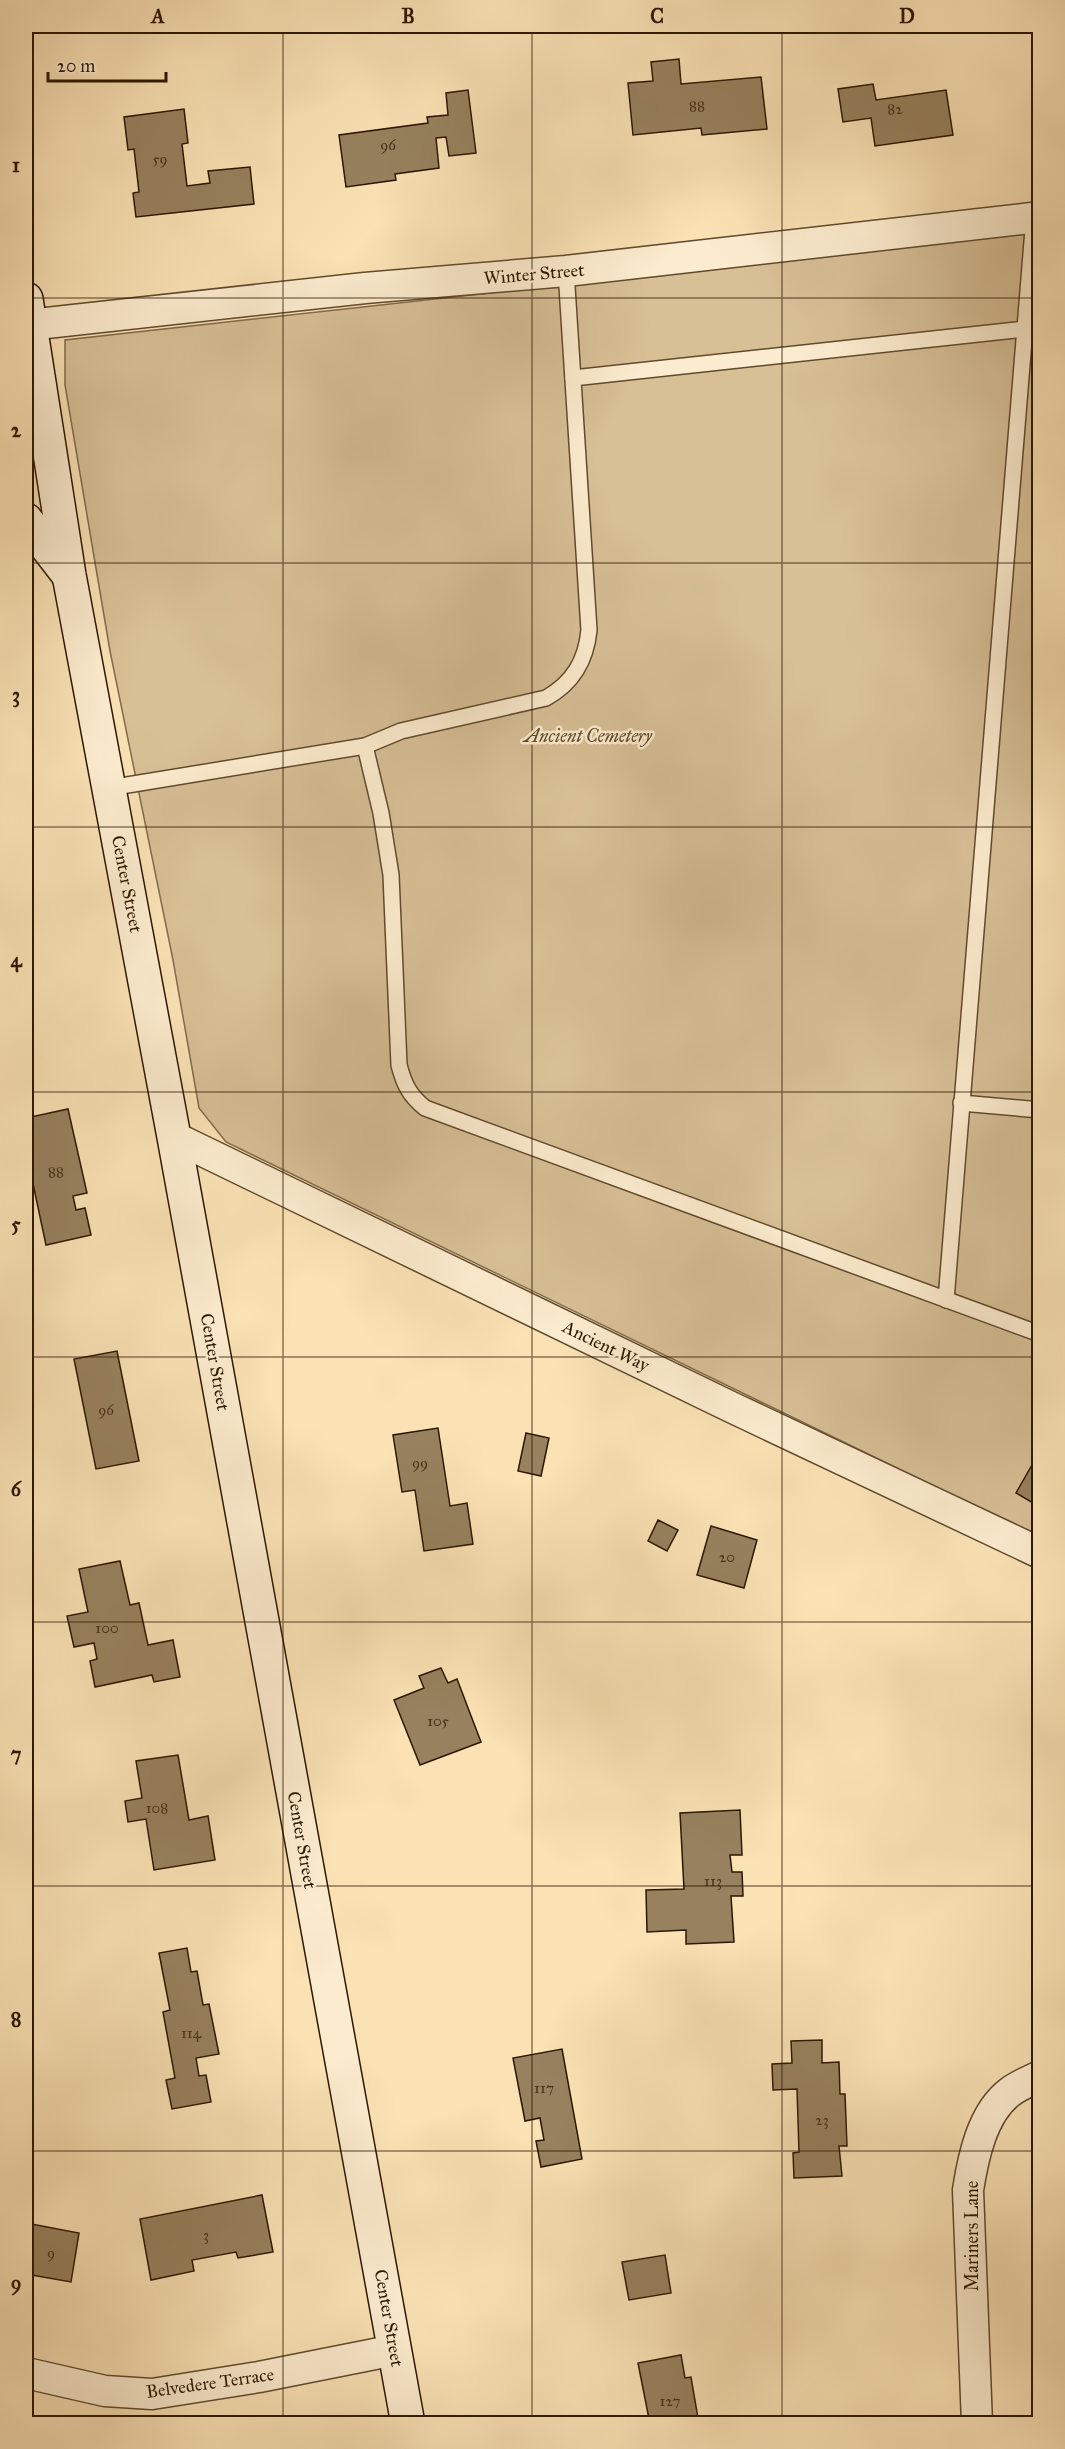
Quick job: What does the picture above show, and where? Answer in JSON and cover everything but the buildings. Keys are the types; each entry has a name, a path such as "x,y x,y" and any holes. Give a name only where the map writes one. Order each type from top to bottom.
{"street":[{"name":"Winter Street","path":"27,312 566,271 1037,217"},
{"name":"Center Street","path":"27,312 69,575 174,1137 408,2424"},
{"path":"26,520 69,575"},
{"name":"Ancient Way","path":"174,1137 1040,1553"},
{"name":"Mariners Lane","path":"977,2424 968,2190 974,2157 996,2107 1009,2092 1040,2076"},
{"name":"Belvedere Terrace","path":"26,2373 105,2391 152,2394 259,2377 395,2350"}],"lane":[{"path":"946,1300 1025,329 1037,217"},
{"path":"109,788 365,746 401,731 546,698 560,690 571,679 587,648 589,630 566,271"},
{"path":"573,378 1025,329"},
{"path":"365,746 381,813 391,875 399,1065 404,1085 412,1097 425,1108 1040,1334"},
{"path":"962,1103 1040,1110"}],"green space":[{"name":"Ancient Cemetery","path":"1039,232 1039,1537 226,1142 199,1108 173,960 110,651 65,385 65,340"}]}
